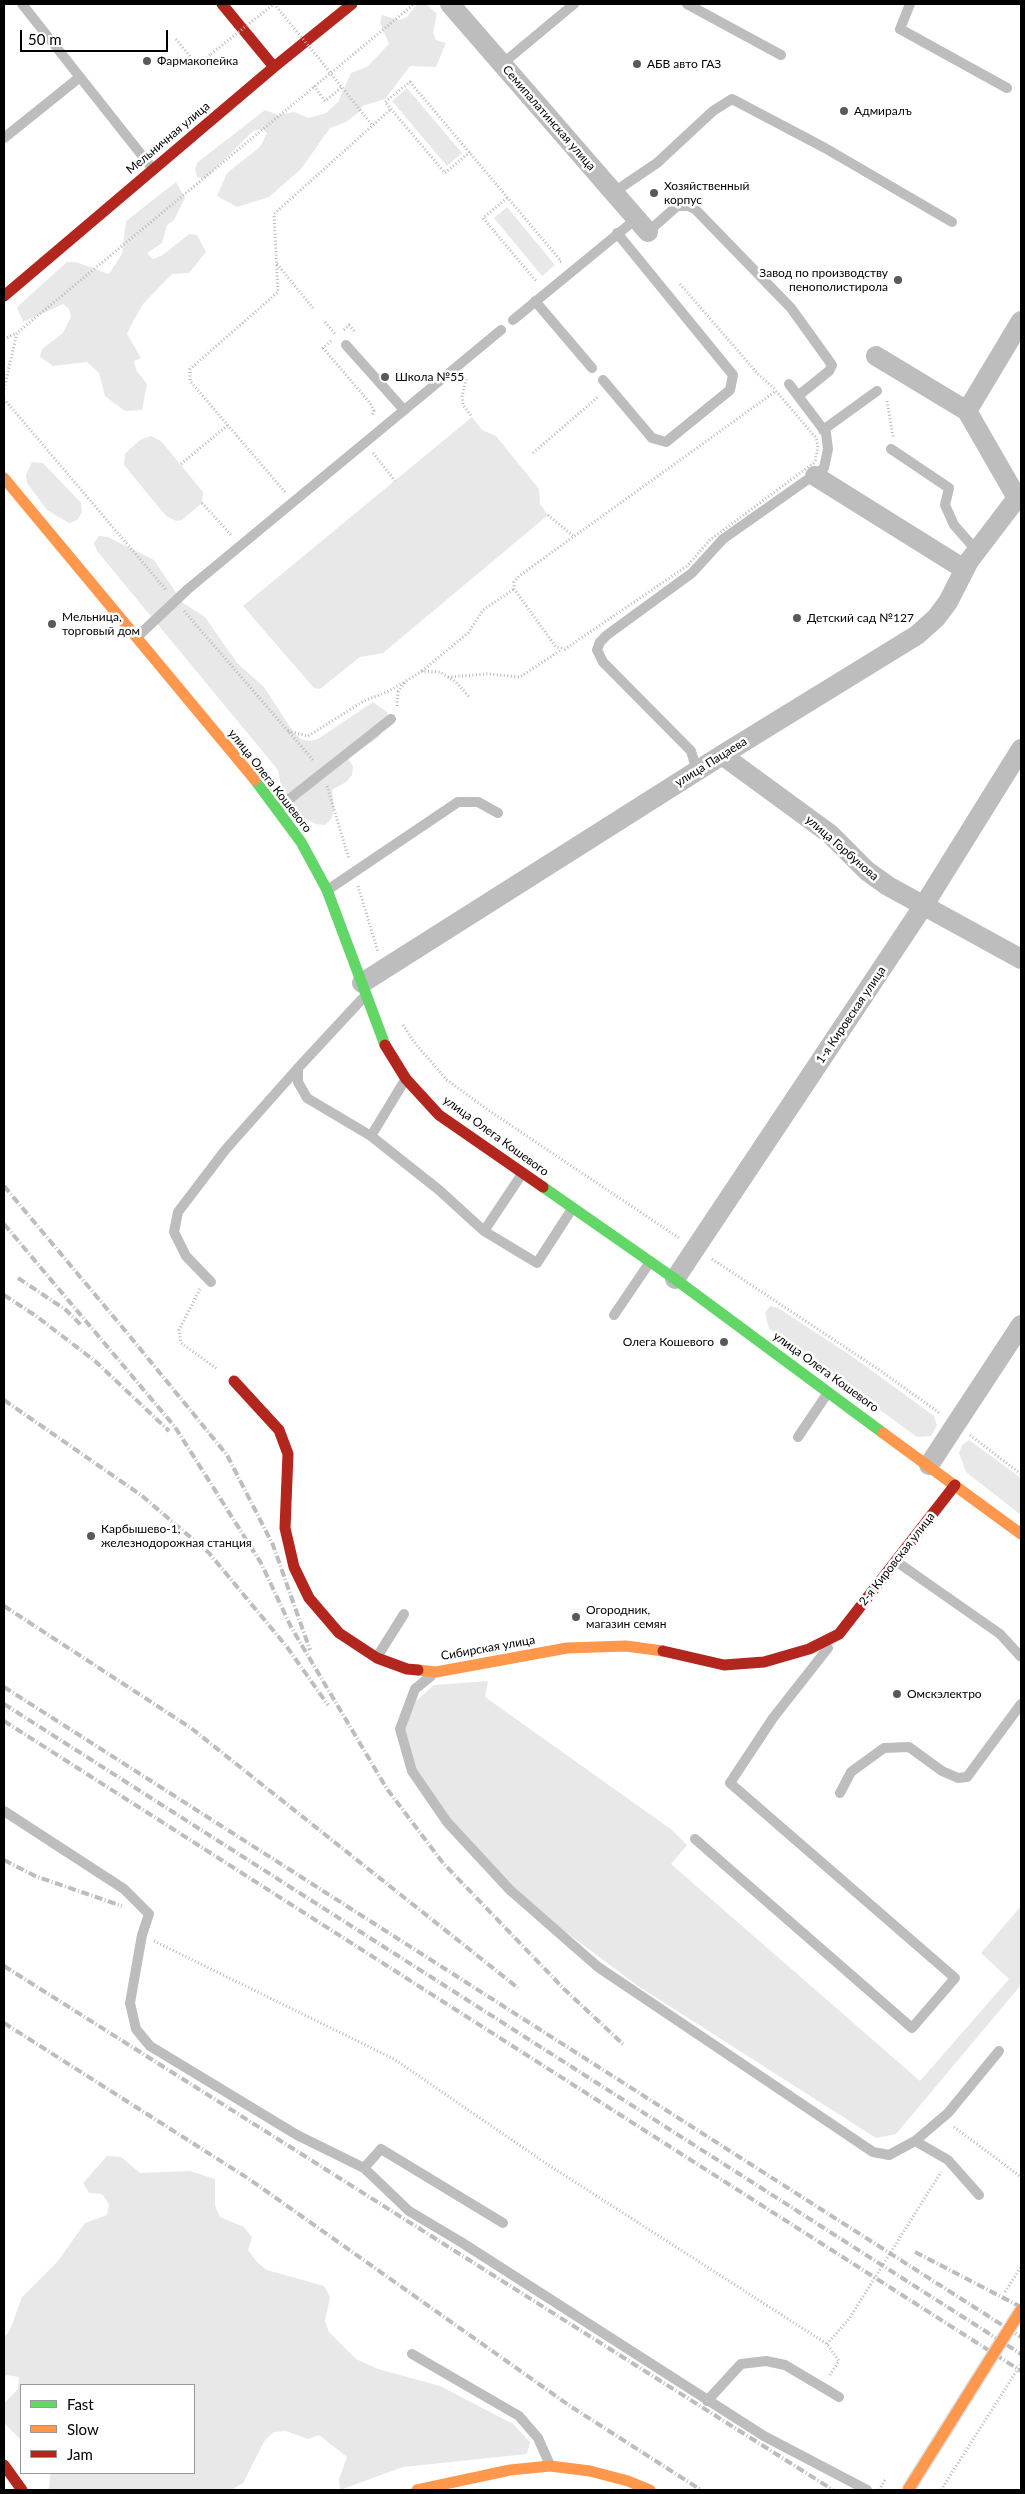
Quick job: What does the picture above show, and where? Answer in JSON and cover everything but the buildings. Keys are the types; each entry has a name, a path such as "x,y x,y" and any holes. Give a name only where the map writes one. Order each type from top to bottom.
{"main road":[{"path":"222,4 274,66"},
{"name":"Мельничная улица","path":"4,296 274,66 352,4"},
{"name":"улица Олега Кошевого","path":"4,478 277,809 301,842 327,890 382,1040 406,1079 439,1114 675,1279 1021,1534"},
{"name":"Сибирская улица","path":"234,1381 279,1430 288,1454 284,1528 294,1567 309,1598 339,1633 377,1658 407,1669 436,1672 567,1648 626,1646 670,1652 724,1665 764,1662 810,1649 839,1634"},
{"name":"2-я Кировская улица","path":"839,1634 955,1485"},
{"path":"908,2490 1021,2310"},
{"path":"4,2465 22,2490"},
{"path":"417,2490 451,2486 510,2470 550,2466 590,2471 628,2481 650,2490"}],"street":[{"name":"Семипалатинская улица","path":"450,4 642,225"},
{"path":"967,412 1021,321"},
{"path":"876,356 967,412 1019,497"},
{"path":"815,476 964,569"},
{"name":"улица Пацаева","path":"364,989 387,967 697,770 917,635 936,618 948,602 964,569 976,550 1019,497"},
{"name":"1-я Кировская улица","path":"675,1279 924,905 1021,748"},
{"name":"улица Горбунова","path":"722,755 830,834 867,872 888,886 1021,959"},
{"path":"929,1465 1021,1325"}],"lane":[{"path":"22,4 153,169"},
{"path":"502,64 574,4"},
{"path":"687,4 781,55"},
{"path":"910,4 900,29 1007,88"},
{"path":"4,138 80,77"},
{"path":"614,192 657,163 713,111 732,99 825,148 952,222"},
{"path":"513,320 618,233 642,225 677,206 688,206 695,209 791,308 832,365 829,371 798,396"},
{"path":"606,384 652,438 666,442 730,390 733,375 618,233"},
{"path":"535,301 592,368"},
{"path":"136,638 172,597 293,502 501,330"},
{"path":"346,346 404,410"},
{"path":"697,770 691,751 603,662 597,650 600,642 692,573 723,539 824,468 828,449 823,430 789,384"},
{"path":"823,430 877,391"},
{"path":"891,449 949,488 945,505 954,525 976,550"},
{"path":"277,809 391,719"},
{"path":"327,890 458,802 478,802 498,813"},
{"path":"209,1280 186,1256 174,1232 178,1212 226,1148 298,1068 364,989"},
{"path":"298,1068 298,1082 308,1098 371,1136 439,1190 484,1231 537,1263 573,1208"},
{"path":"371,1136 406,1079"},
{"path":"484,1231 523,1173"},
{"path":"614,1315 650,1262"},
{"path":"798,1437 829,1391"},
{"path":"896,1561 1000,1634 1021,1657"},
{"path":"377,1658 404,1614"},
{"path":"695,1839 912,2028 955,1978 730,1783 774,1718 839,1634"},
{"path":"436,1672 415,1689 400,1729 412,1771 447,1822 510,1890 598,1967 873,2152 888,2155 915,2141 944,2116 999,2051"},
{"path":"840,1793 851,1772 884,1748 909,1747 942,1771 958,1778 966,1777 1021,1704"},
{"path":"4,1811 124,1889 149,1914 142,1935 130,2003 136,2029 150,2046 297,2135 364,2168 409,2211 461,2242 764,2436 868,2490"},
{"path":"915,2141 948,2160 979,2195"},
{"path":"364,2168 381,2149 503,2223"},
{"path":"412,2354 519,2416 538,2438 550,2466"},
{"path":"707,2400 741,2364 766,2361 785,2365 840,2397"}],"path":[{"path":"176,39 197,65 274,4 372,126"},
{"path":"4,339 17,333 414,4"},
{"path":"470,152 445,173 385,102 410,82 470,152 508,197 561,261 555,266"},
{"path":"313,86 325,100 342,88"},
{"path":"293,502 190,381 190,369 278,292 274,214 391,109"},
{"path":"508,197 483,218 536,281"},
{"path":"276,264 313,308"},
{"path":"530,287 542,276"},
{"path":"325,322 336,336"},
{"path":"360,339 349,325 323,348 370,403 374,411 368,421"},
{"path":"4,389 17,333"},
{"path":"464,360 466,375 462,397 463,405 472,417"},
{"path":"533,453 606,384"},
{"path":"448,677 487,674 520,677 562,650 687,566 710,540 808,469 815,462 818,454 816,438 776,391 518,576 514,582 514,589 556,648 562,650"},
{"path":"877,391 887,400 893,427 894,443 891,449"},
{"path":"4,399 323,772 376,947 387,967"},
{"path":"181,464 228,425"},
{"path":"371,451 395,481"},
{"path":"278,498 292,485"},
{"path":"202,503 233,537 240,531"},
{"path":"548,515 573,536"},
{"path":"172,597 176,587"},
{"path":"287,731 291,730 308,736 364,701 389,691 422,672 468,633 483,610 514,589"},
{"path":"422,672 440,672 456,682 470,698"},
{"path":"391,719 397,709 398,692 406,682"},
{"path":"209,1280 179,1330 181,1342 234,1381"},
{"path":"142,1935 394,2059 547,2164 828,2344 839,2361 822,2387"},
{"path":"944,2116 956,2130 1021,2178"},
{"path":"828,2344 849,2319 948,2160"},
{"path":"941,2490 1021,2364"}],"shaded area":[{"path":"417,4 426,4 437,14 433,32 436,40 446,43 436,67 410,66 385,99 362,106 360,111 346,122 330,128 301,169 269,197 237,207 217,196 227,173 260,147 267,133 261,129 253,131 205,179 197,177 195,169 198,162 265,110 278,115 294,112 309,118 326,113 338,102 351,73 367,67 389,44 380,23 382,15 399,20 407,17"},
{"path":"407,88 462,153 447,166 392,101"},
{"path":"176,182 185,198 174,220 167,225 162,243 147,253 153,259 163,255 189,234 197,235 206,252 189,273 172,274 143,304 130,327 127,334 141,358 134,361 136,370 147,384 142,410 125,411 105,396 99,373 87,362 53,366 40,357 42,349 63,333 71,317 69,309 63,304 23,322 17,307 67,262 76,262 109,274 122,254 126,221"},
{"path":"507,207 555,265 542,276 494,218"},
{"path":"472,417 482,430 496,436 539,489 540,504 548,515 383,653 360,657 320,689 314,688 243,606"},
{"path":"151,436 161,441 203,492 202,503 182,520 176,521 166,516 124,465 125,454 140,440"},
{"path":"32,462 43,463 81,503 82,512 77,520 69,523 47,510 27,483 26,475"},
{"path":"99,536 108,537 154,560 183,603 205,617 237,663 264,687 294,733 301,739 309,741 318,739 373,702 387,712 388,721 379,737 348,759 353,766 352,775 346,782 332,790 334,810 331,819 325,825 316,824 300,816 281,787 278,770 97,551 94,543"},
{"path":"770,1306 778,1308 853,1357 934,1416 937,1425 931,1436 917,1437 769,1329 765,1313"},
{"path":"969,1440 1021,1478 1021,1515 966,1472 959,1453 962,1445"},
{"path":"488,1681 485,1697 672,1830 687,1845 671,1864 920,2081 1009,1979 981,1953 1021,1906 1021,1985 896,2134 876,2138 638,1986 551,1921 507,1883 449,1821 414,1769 404,1730 416,1701 434,1685"},
{"path":"107,2156 121,2157 140,2173 190,2171 215,2179 215,2206 220,2217 244,2227 252,2237 248,2250 257,2262 267,2270 324,2286 330,2297 325,2321 329,2332 356,2359 378,2369 440,2386 513,2424 530,2442 527,2454 403,2467 340,2490 339,2479 347,2457 319,2435 308,2439 286,2431 274,2432 265,2440 243,2483 231,2490 49,2490 50,2474 195,2474 195,2384 20,2384 20,2439 4,2423 4,2403 18,2389 19,2377 7,2375 4,2378 4,2338 10,2330 22,2297 58,2261 85,2223 107,2215 109,2204 102,2194 89,2193 83,2183"}],"railway":[{"path":"4,1186 227,1455 273,1545 310,1650"},
{"path":"4,1224 175,1427 261,1563 291,1627 387,1789 443,1863 564,1989 624,2045"},
{"path":"18,1278 66,1310 81,1325"},
{"path":"4,1295 36,1316 95,1361 169,1431"},
{"path":"4,1400 141,1495 209,1553 287,1647 328,1705"},
{"path":"4,1606 191,1728 518,1988"},
{"path":"4,1687 1021,2337"},
{"path":"4,1704 1021,2354"},
{"path":"4,1721 1021,2371"},
{"path":"4,1860 35,1876 122,1906"},
{"path":"4,1966 833,2490"},
{"path":"4,2023 249,2179 570,2406 701,2490"},
{"path":"915,2252 1021,2307"}],"traffic: fast":[{"path":"255,780 301,842 327,890 385,1045"},
{"path":"543,1187 675,1279 883,1433"}],"traffic: slow":[{"path":"4,478 255,780"},
{"path":"883,1433 1021,1534"},
{"path":"418,1670 436,1672 567,1648 626,1646 663,1651"},
{"path":"908,2490 1021,2310"},
{"path":"417,2490 510,2470 550,2466 590,2471 628,2481 650,2490"}],"traffic: jam":[{"path":"222,4 274,67"},
{"path":"4,296 274,67 352,4"},
{"path":"385,1045 406,1079 439,1115 543,1187"},
{"path":"234,1381 279,1430 288,1454 285,1528 294,1567 309,1598 339,1633 377,1658 407,1669 418,1670"},
{"path":"663,1651 724,1665 764,1662 809,1649 839,1634 955,1485"},
{"path":"4,2465 22,2490"}],"place":[{"name":"Фармакопейка","path":"147,61"},
{"name":"АБВ авто ГАЗ","path":"637,64"},
{"name":"Адмиралъ","path":"844,111"},
{"name":"Хозяйственный корпус","path":"654,193"},
{"name":"Завод по производству пенополистирола","path":"898,280"},
{"name":"Школа №55","path":"385,377"},
{"name":"Детский сад №127","path":"797,618"},
{"name":"Мельница, торговый дом","path":"52,624"},
{"name":"Олега Кошевого","path":"724,1342"},
{"name":"Карбышево-1, железнодорожная станция","path":"91,1536"},
{"name":"Огородник, магазин семян","path":"576,1617"},
{"name":"Омскэлектро","path":"897,1694"}]}
